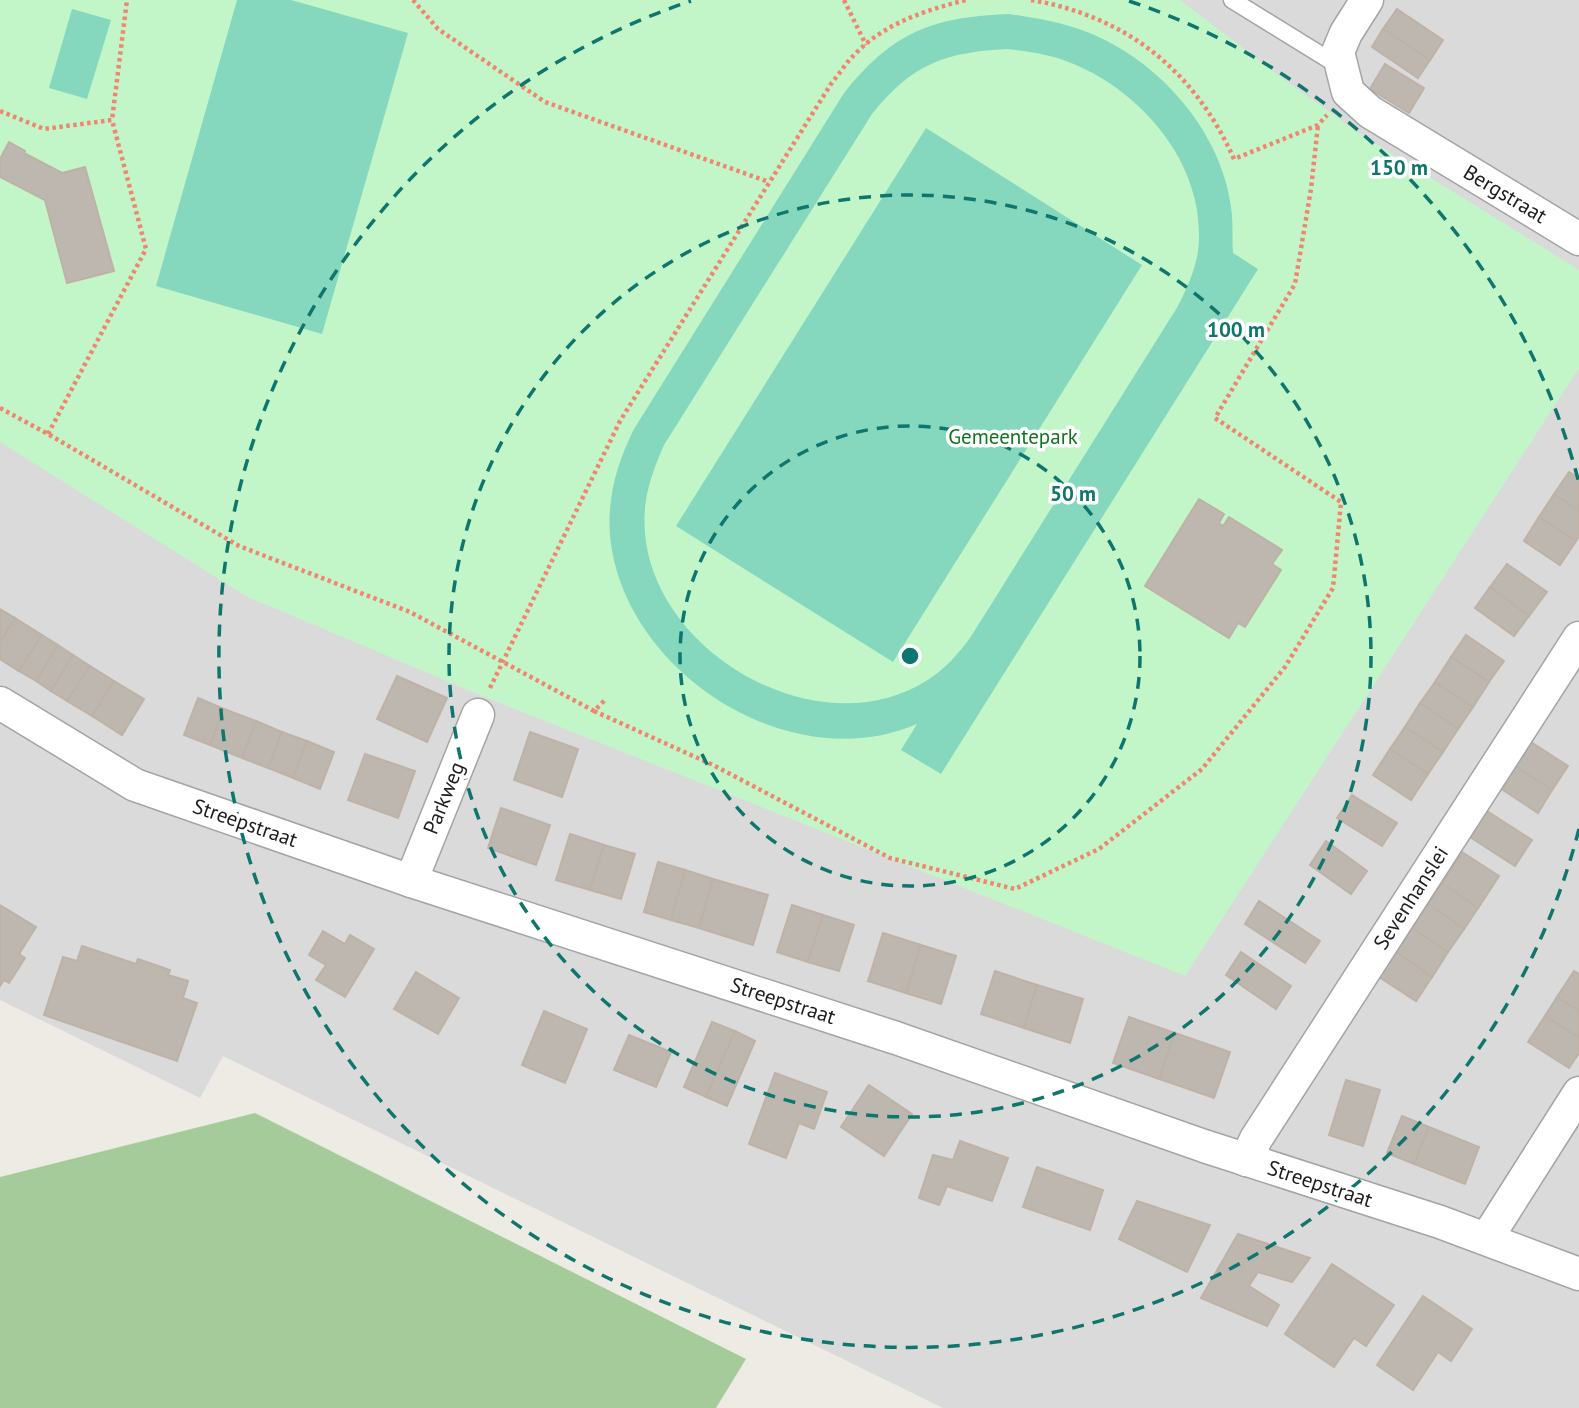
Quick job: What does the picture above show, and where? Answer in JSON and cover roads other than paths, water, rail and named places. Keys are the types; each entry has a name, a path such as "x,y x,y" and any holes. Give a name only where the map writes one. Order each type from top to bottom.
{"street":[{"path":"1344,80 1338,51 1367,0"},
{"name":"Bergstraat","path":"1344,80 1370,113 1579,239"},
{"name":"Sevenhanslei","path":"1246,1160 1256,1139 1579,638"},
{"name":"Streepstraat","path":"0,703 135,785 411,881 896,1038 1246,1160 1487,1238 1579,1274"},
{"name":"Parkweg","path":"411,881 478,715"},
{"path":"1487,1238 1579,1093"}],"lane":[{"name":"Bergstraat","path":"1232,0 1344,80"}],"park label":[{"name":"Gemeentepark","path":"1013,437"}]}
